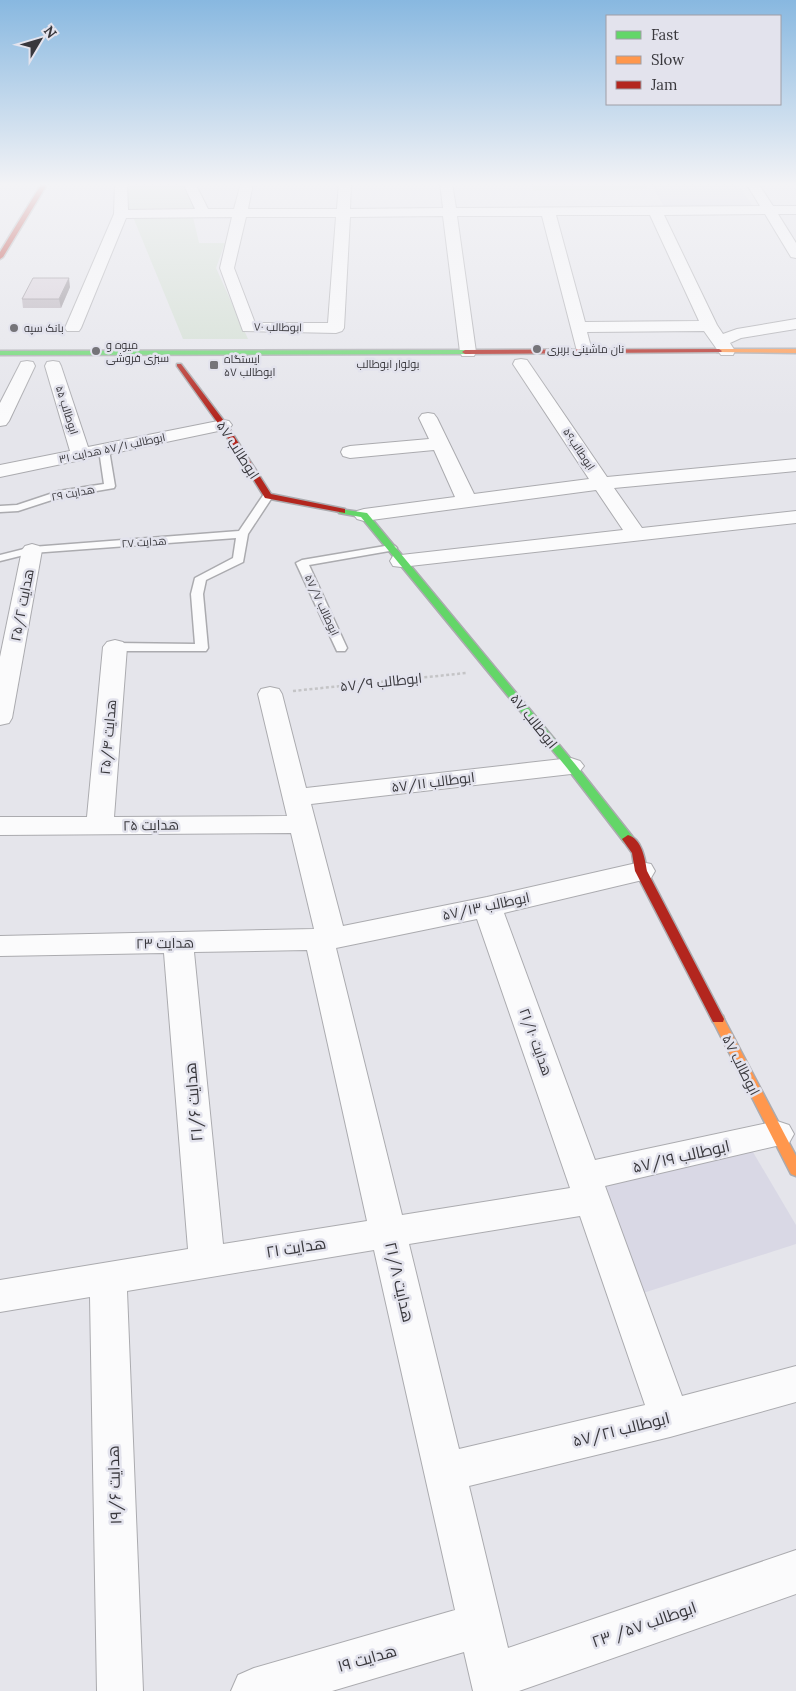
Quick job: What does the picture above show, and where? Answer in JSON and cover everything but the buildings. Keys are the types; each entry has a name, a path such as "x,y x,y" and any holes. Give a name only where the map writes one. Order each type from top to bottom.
{"main road":[{"path":"0,341 37,364"},
{"name":"بولوار ابوطالب","path":"0,353 37,364 307,352 584,351 724,346 768,350 796,350"},
{"path":"260,364 251,360 263,355 298,355 307,352"},
{"path":"513,364 796,362"},
{"name":"ابوطالب ۵۷","path":"197,365 174,365 223,425 268,496"},
{"path":"268,496 364,515"},
{"name":"ابوطالب ۵۷","path":"364,515 571,766 638,853 641,871 790,1156"}],"street":[{"path":"73,328 101,262"},
{"name":"ابوطالب ۷۰","path":"228,262 227,268 249,328 336,328 341,262"},
{"path":"456,262 468,352"},
{"path":"562,262 584,351"},
{"path":"679,262 709,326 724,346 756,330 796,324"},
{"path":"579,327 709,326"},
{"path":"0,421 37,364"},
{"name":"ابوطالب ۵۵","path":"37,364 81,455"},
{"name":"ابوطالب۵۹","path":"513,364 602,483 636,534"},
{"path":"428,418 467,501"},
{"name":"ابوطالب ۵۷/۱ هدایت ۳۱","path":"0,471 223,425"},
{"path":"350,452 440,444"},
{"path":"364,515 602,483 796,465"},
{"path":"396,554 636,534 796,518"},
{"name":"هدایت ۲۵/۲","path":"0,718 32,550"},
{"name":"هدایت ۲۵/۴","path":"100,826 115,648"},
{"name":"هدایت ۲۱/۸","path":"270,694 302,824 388,1232 494,1683"},
{"name":"ابوطالب ۵۷/۱۱","path":"296,797 571,766"},
{"name":"هدایت ۲۵","path":"0,826 302,824"},
{"name":"ابوطالب ۵۷/۱۳","path":"325,939 487,907 641,871"},
{"name":"هدایت ۲۱/۱۰","path":"487,907 670,1418"},
{"name":"هدایت ۲۳","path":"0,946 325,939"},
{"name":"هدایت ۲۱/۶","path":"178,942 207,1262"},
{"name":"ابوطالب ۵۷/۱۹","path":"588,1188 790,1156"},
{"name":"هدایت ۲۱","path":"0,1296 388,1232 588,1188"},
{"name":"هدایت ۱۹/۶","path":"108,1278 120,1691"},
{"name":"ابوطالب ۵۷/۲۱","path":"445,1472 670,1418 796,1384"},
{"name":"ابوطالب ۵۷/ ۲۳","path":"494,1683 796,1572"},
{"name":"هدایت ۱۹","path":"254,1691 481,1625"}],"lane":[{"name":"هدایت ۲۹","path":"0,509 18,508 59,494 110,486 104,450"},
{"path":"115,648 202,648 197,594 201,578 239,560 242,534 268,496"},
{"name":"هدایت ۲۷","path":"0,558 32,550 242,534"},
{"name":"ابوطالب ۵۷/۷","path":"341,648 302,563 396,554"}],"path":[{"name":"ابوطالب ۵۷/۹","path":"270,694 492,670"}],"shaded area":[{"path":"151,262 218,262 216,268 248,339 183,339"},
{"path":"750,1147 796,1225 796,1244 640,1294 603,1182"}],"traffic: fast":[{"path":"0,353 465,352"},
{"path":"342,511 364,515 571,766 628,839"}],"traffic: slow":[{"path":"719,351 796,351"},
{"path":"718,1019 796,1170"}],"traffic: jam":[{"path":"465,352 719,351"},
{"path":"179,365 223,425 268,496 342,511"},
{"path":"628,839 638,853 641,871 718,1019"}],"place":[{"name":"بانک سپه","path":"14,328"},
{"name":"نان ماشینی بربری","path":"537,349"},
{"name":"میوه و سبزی فروشی","path":"96,351"},
{"name":"ایستگاه ابوطالب ۵۷","path":"214,365"}]}
